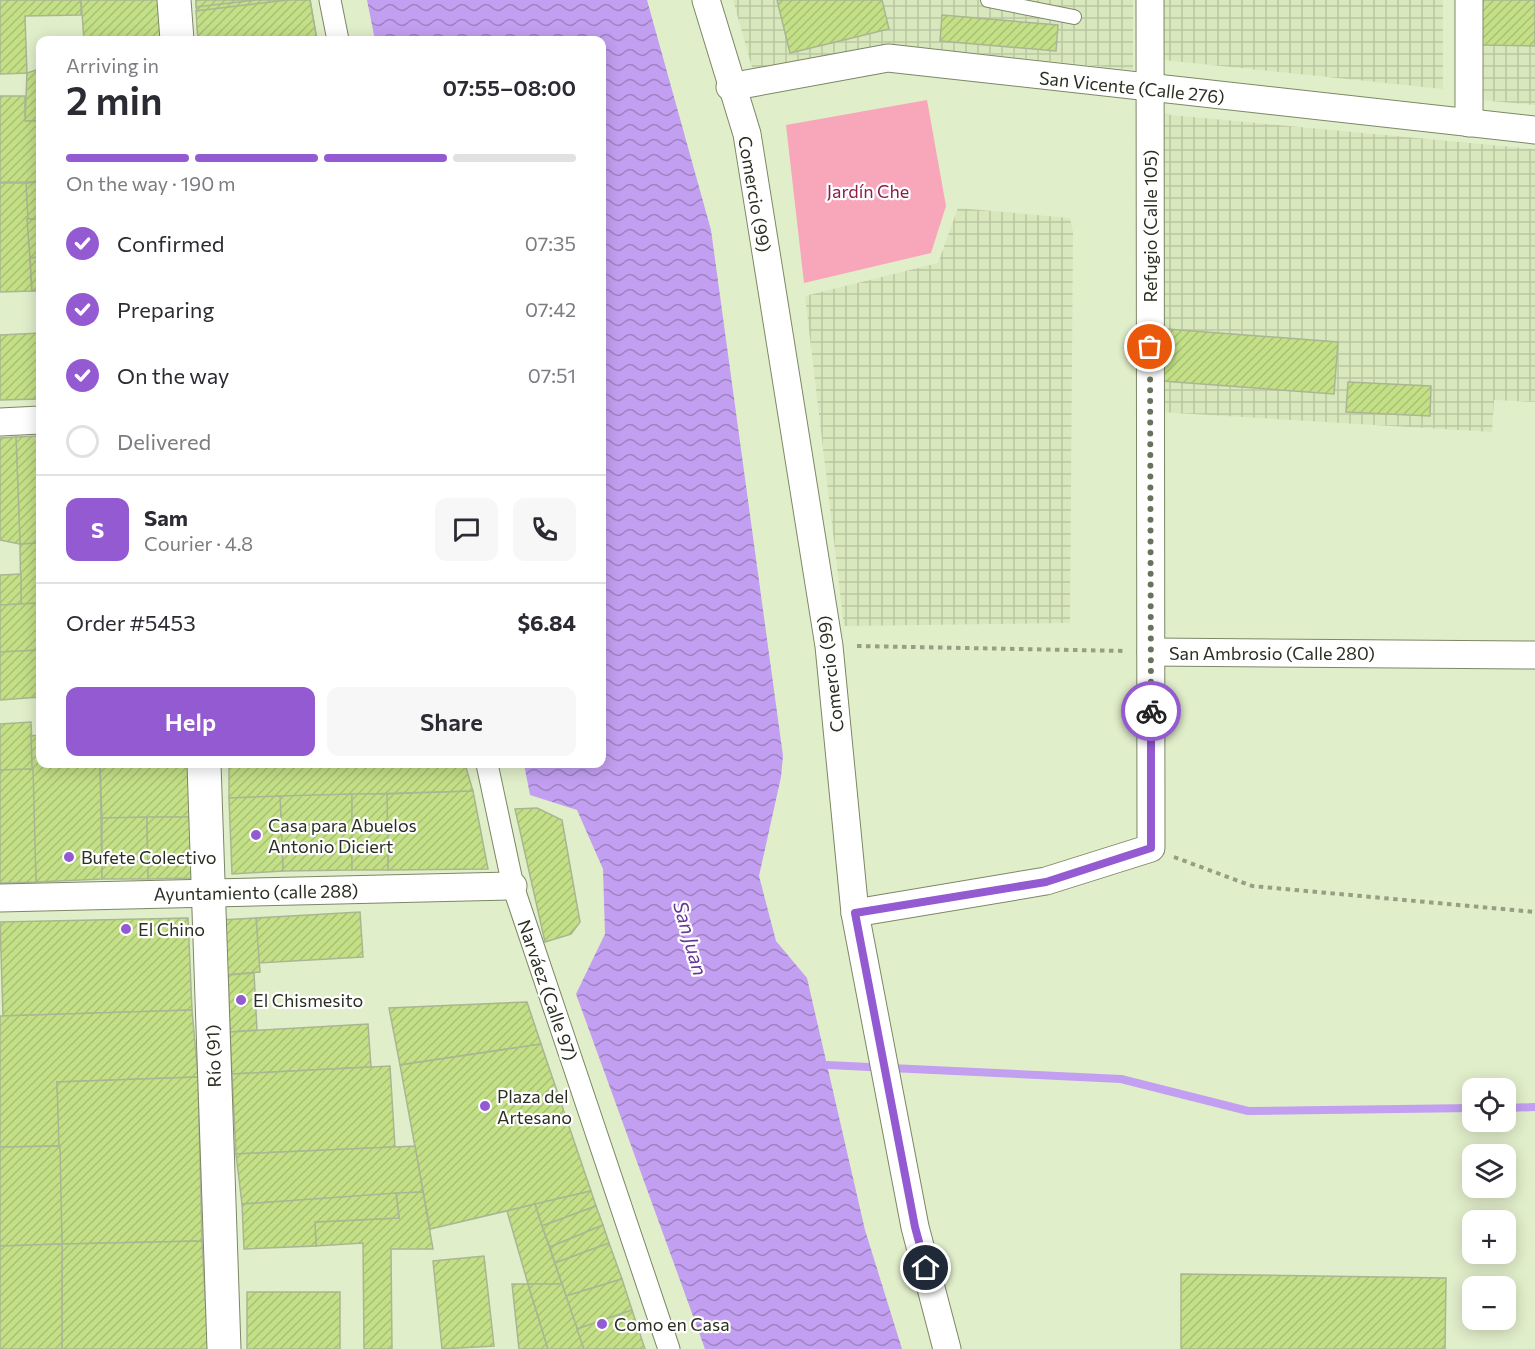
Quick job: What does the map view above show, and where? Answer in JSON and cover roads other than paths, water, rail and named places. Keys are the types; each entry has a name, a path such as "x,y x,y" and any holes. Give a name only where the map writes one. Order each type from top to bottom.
{"street":[{"path":"174,0 177,36"},
{"path":"330,0 337,36"},
{"name":"Comercio (99)","path":"706,0 730,87 747,134 829,646 855,913 915,1227 947,1349"},
{"name":"Refugio (Calle 105)","path":"855,913 1046,882 1151,848 1150,0"},
{"path":"1469,0 1469,123"},
{"name":"San Vicente (Calle 276)","path":"730,87 888,58 1150,89 1535,130"},
{"path":"0,422 36,420"},
{"name":"San Ambrosio (Calle 280)","path":"1151,652 1535,655"},
{"name":"Río (91)","path":"204,768 224,1349"},
{"name":"Narváez (Calle 97)","path":"488,768 513,886 669,1349"},
{"name":"Ayuntamiento (calle 288)","path":"0,898 513,886"}],"lane":[{"path":"988,0 1074,17"}],"water":[{"name":"San Juan","path":"367,0 647,0 711,230 783,756 781,777 759,876 776,941 807,978 865,1230 902,1349 705,1349 576,994 605,934 603,869 577,810 530,795 525,768 606,768 606,36 374,36"}],"waterway":[{"path":"827,1065 1121,1079 1248,1111 1462,1108"},
{"path":"1516,1108 1535,1107"}],"place":[{"name":"Casa para Abuelos Antonio Diciert","path":"256,835"},
{"name":"Bufete Colectivo","path":"69,857"},
{"name":"El Chino","path":"126,929"},
{"name":"El Chismesito","path":"241,1000"},
{"name":"Plaza del Artesano","path":"485,1106"},
{"name":"Como en Casa","path":"602,1324"}],"park label":[{"name":"Jardín Che","path":"868,191"}]}
